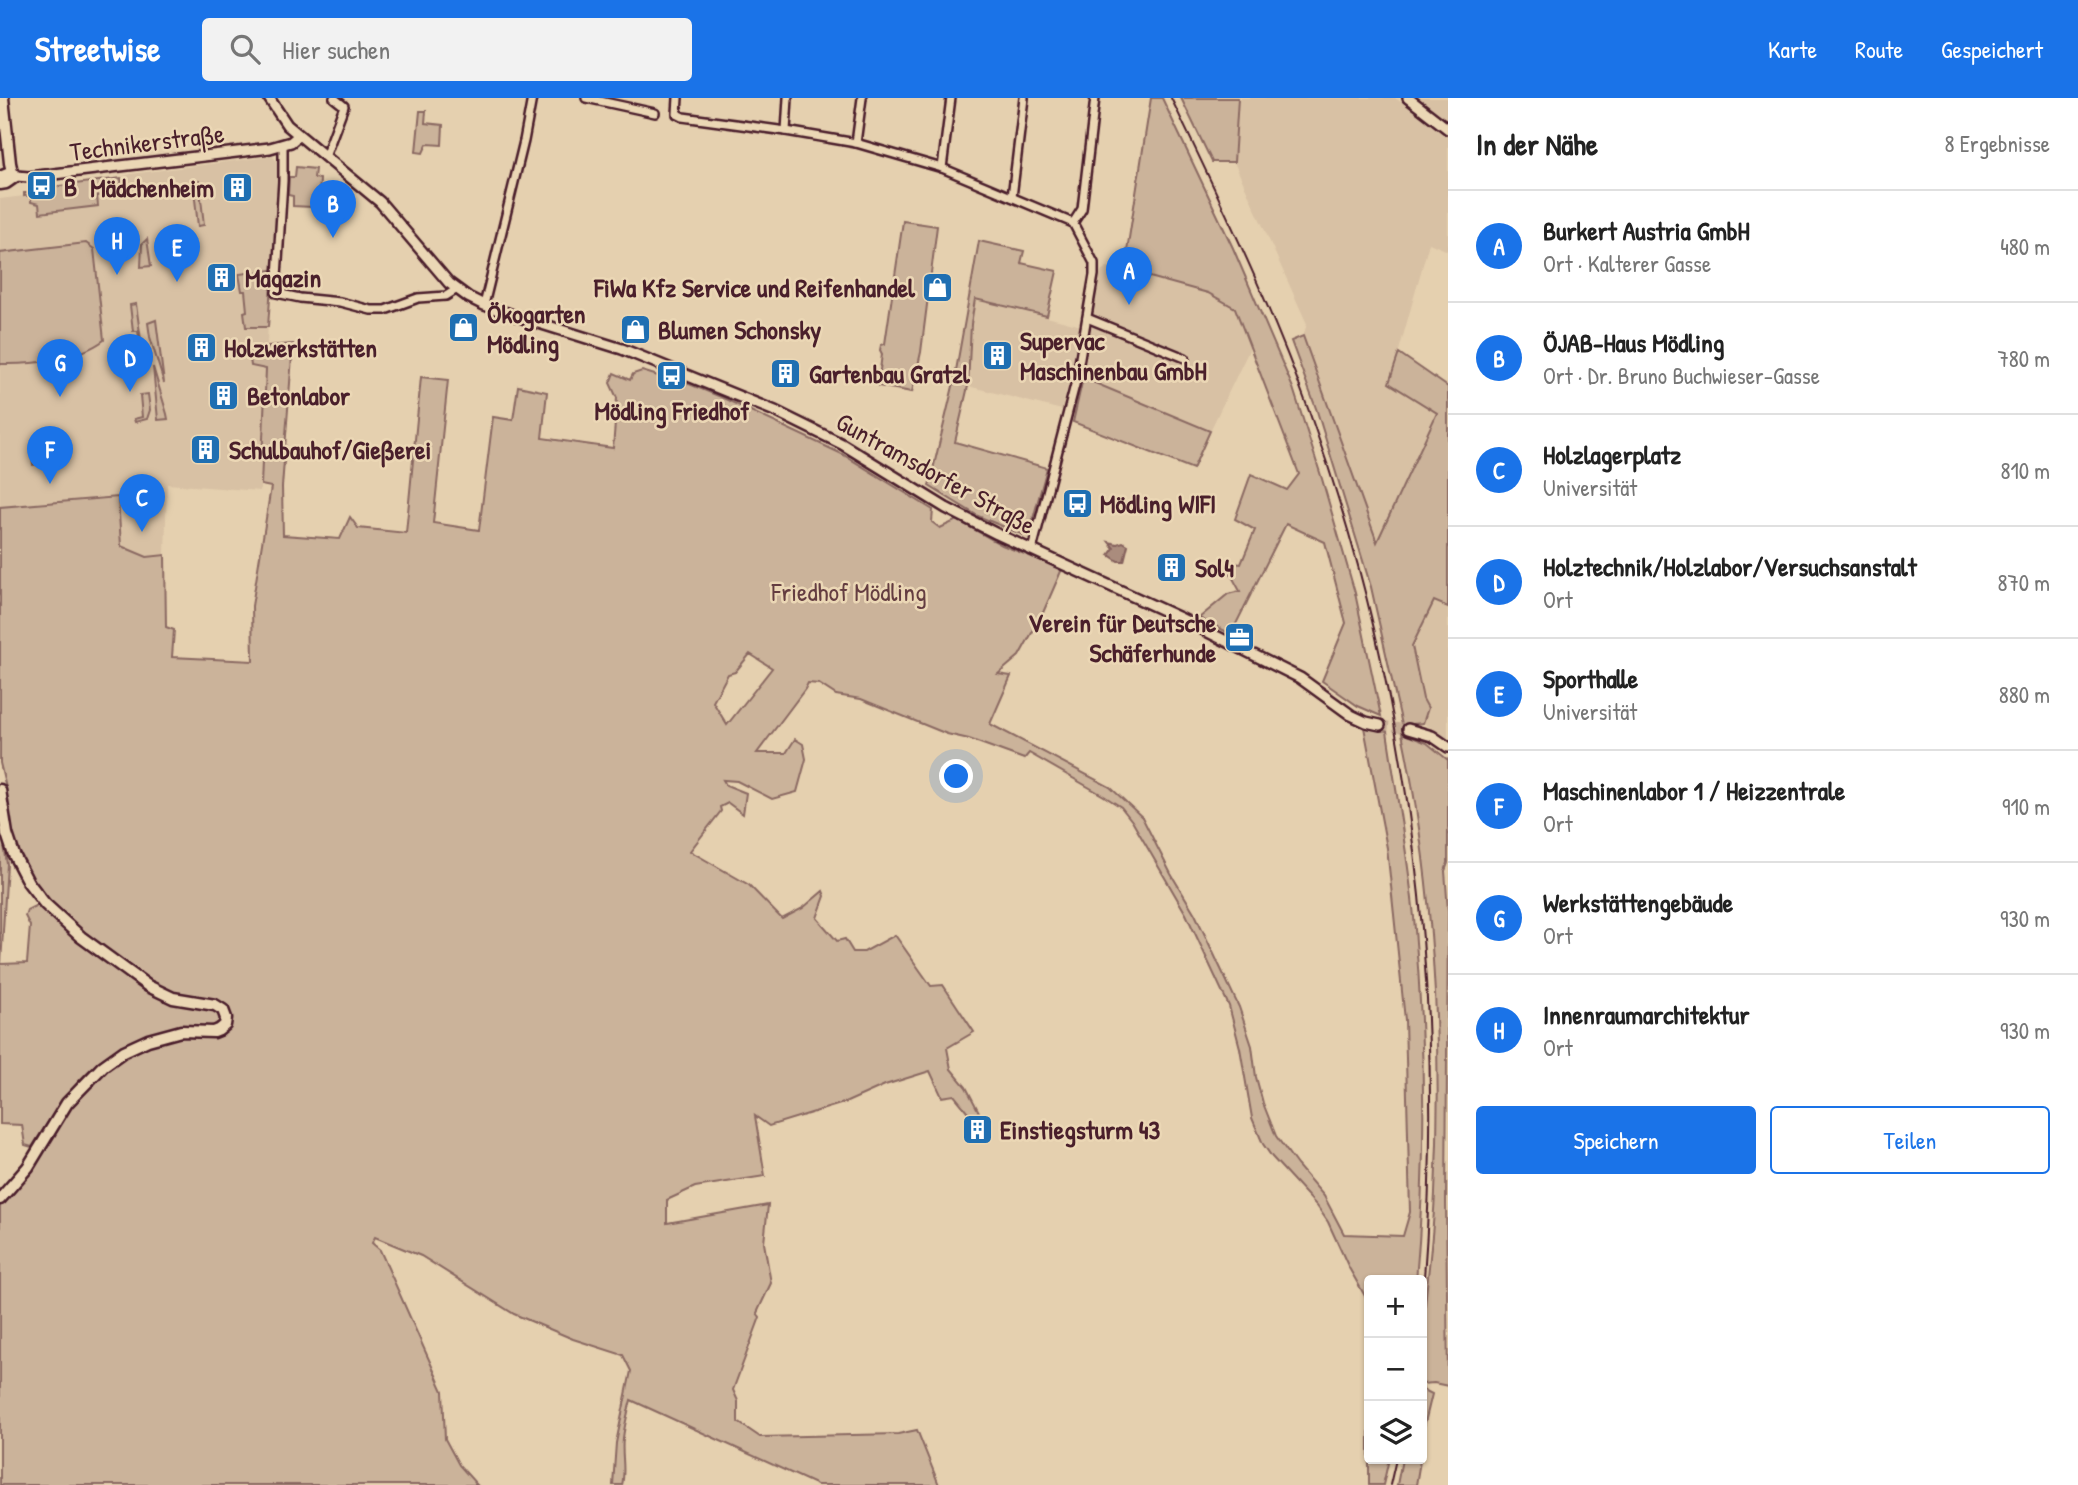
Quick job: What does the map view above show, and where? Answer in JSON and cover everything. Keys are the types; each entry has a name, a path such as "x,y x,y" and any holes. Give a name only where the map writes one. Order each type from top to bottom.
{"main road":[{"path":"3,98 14,174"},
{"name":"Technikerstraße","path":"0,177 14,174"},
{"name":"Technikerstraße","path":"0,184 6,183 14,174"},
{"path":"0,790 7,834 14,855 28,882 46,904 81,937 148,986 182,1001 215,1005 223,1010 226,1018 225,1025 214,1032 181,1031 148,1040 124,1051 103,1066 67,1103 28,1167 0,1199"}],"street":[{"name":"Guntramsdorfer Straße","path":"269,98 298,136 380,202 457,289 484,305 622,349 775,411 842,444 946,508 1241,648 1300,678 1351,715 1380,725"},
{"path":"325,157 344,106 334,98"},
{"path":"484,305 532,98"},
{"path":"586,98 655,113"},
{"path":"678,98 677,114 683,117 856,143 942,168 1073,223 1094,263 1094,275 1076,381 1032,550"},
{"path":"786,131 788,98"},
{"path":"856,143 862,98"},
{"path":"942,168 951,98"},
{"path":"1012,197 1024,98"},
{"path":"1073,223 1082,209 1095,98"},
{"path":"1408,98 1448,130"},
{"name":"Technikerstraße","path":"14,174 29,177 262,149 284,145 298,136"},
{"path":"284,145 276,293 385,310 418,298 446,296 457,289"},
{"path":"1087,318 1185,358"},
{"path":"1408,729 1432,736 1448,747"}],"shaded area":[{"path":"1238,98 1395,98 1448,137 1448,251 1429,243 1390,383 1437,413 1377,543 1303,336 1307,324 1234,162"},
{"path":"1416,98 1448,98 1448,124 1424,105"},
{"path":"272,156 280,164 269,302 260,491 167,484 166,627 0,724 0,199 24,196 29,190"},
{"path":"1107,267 1208,293 1235,308 1251,346 1210,431 1083,378 1101,271"},
{"path":"975,298 1081,326 1062,410 968,386"},
{"path":"1109,542 1123,542 1128,545 1124,561 1118,561 1109,555 1114,548"},
{"path":"1434,601 1448,607 1448,739 1423,723 1428,708 1423,699 1412,646"}],"green space":[{"path":"1151,98 1162,98 1233,248 1293,388 1355,593 1381,716 1358,706 1322,681 1346,623 1325,542 1286,524 1231,634 1199,618 1228,594 1240,591 1224,562 1241,564 1255,530 1235,519 1251,474 1287,490 1299,474 1235,308 1208,293 1124,270"},
{"path":"1181,98 1238,98 1234,162 1212,162"},
{"path":"420,111 426,111 425,123 443,125 442,145 427,144 423,153 416,152"},
{"path":"296,167 315,169 314,178 320,179 319,197 313,197 312,207 293,206 293,196 288,195 289,177 295,177"},
{"path":"121,178 123,193 97,196 98,206 40,213 39,204 31,202 31,195 24,196 29,190"},
{"path":"193,181 199,181 204,225 198,226"},
{"path":"903,221 937,226 921,352 912,392 878,386 882,354 880,350 881,345 885,344"},
{"path":"147,239 151,266 141,267 142,244"},
{"path":"979,241 1024,251 1021,263 1057,271 1047,316 975,299 968,386 955,442 1047,468 1028,537 978,516 929,486 954,382"},
{"path":"86,243 94,249 104,340 82,352 55,360 0,364 0,253"},
{"path":"272,270 268,327 246,327 245,291 242,291 239,274"},
{"path":"136,304 141,340 117,344 116,341 139,338 138,331 133,331 130,305"},
{"path":"156,320 164,383 148,323"},
{"path":"1303,336 1377,542 1437,413 1389,383 1399,353 1448,387 1448,607 1434,601 1412,646 1423,699 1428,708 1423,723 1402,725 1371,587 1317,411 1291,341"},
{"name":"Friedhof Mödling","path":"293,344 282,487 283,535 340,539 350,517 358,528 406,533 421,377 448,380 433,523 479,530 493,417 513,420 518,386 547,392 542,438 613,448 617,398 610,383 614,373 630,380 633,374 642,371 658,376 660,372 721,397 842,454 933,510 932,522 940,528 957,520 1002,545 1062,569 1042,615 1019,656 998,674 1011,676 990,724 1110,787 1142,817 1195,914 1239,1007 1252,1046 1263,1103 1276,1136 1324,1196 1344,1234 1403,1236 1410,1212 1405,1020 1387,848 1364,727 1387,731 1405,847 1418,962 1423,1144 1416,1275 1364,1275 1364,1294 1328,1222 1263,1144 1252,1118 1240,1048 1229,1006 1186,914 1132,821 1121,807 1029,753 1024,759 947,734 861,699 836,695 819,684 808,683 757,753 786,753 795,739 803,744 806,759 797,792 772,799 737,781 723,780 726,785 746,793 743,814 728,803 720,807 721,811 690,851 749,885 782,919 803,908 823,891 825,896 817,918 837,941 845,939 853,952 864,952 895,935 931,986 943,985 974,1032 947,1048 951,1069 966,1087 979,1112 971,1116 954,1095 942,1097 930,1071 885,1085 847,1102 769,1126 755,1116 765,1176 695,1187 667,1200 667,1223 768,1205 764,1243 771,1283 757,1313 760,1317 733,1390 738,1401 738,1422 760,1437 898,1434 917,1430 939,1485 817,1485 631,1400 623,1439 622,1485 613,1485 616,1443 631,1371 623,1355 573,1339 514,1314 421,1256 375,1237 372,1243 380,1250 443,1391 445,1439 459,1465 477,1485 0,1485 0,1204 35,1162 85,1087 108,1067 166,1037 195,1034 230,1021 231,1016 221,1002 188,999 158,989 79,929 46,900 31,881 11,831 0,763 0,507 118,497 121,546 147,557 165,555 166,627 174,630 172,657 253,661 252,606 271,487 261,485 266,369 251,366 249,351","holes":["750,654 772,668 727,725 713,702 728,674 735,672"]},
{"path":"153,367 167,414 168,419 158,420"},
{"path":"1083,378 1210,431 1193,469 1073,422"},
{"path":"148,394 150,410 147,419 135,422 134,419 142,417 140,395"},
{"path":"56,444 58,462 33,465 31,447"},
{"path":"1402,733 1427,743 1448,760 1448,863 1445,871 1448,911 1448,1386 1427,1384 1427,1287 1435,1193 1438,1080 1433,962 1413,788"},
{"path":"0,819 7,864 1,964 27,963 30,926 25,916 27,910 39,904 167,1001 202,1007 220,1016 220,1021 209,1027 167,1030 143,1037 103,1059 72,1089 32,1147 25,1145 22,1125 0,1124"},
{"path":"1427,1392 1432,1394 1427,1414"},
{"path":"1369,1464 1388,1464 1383,1485 1369,1485"},
{"path":"1401,1464 1420,1464 1416,1485 1397,1485"}],"tunnel":[{"path":"1380,725 1408,729"}],"railway":[{"path":"1171,98 1245,254 1295,373 1345,521 1374,630 1397,740 1414,852 1425,964 1430,1077 1429,1190 1424,1275"},
{"path":"1390,1485 1395,1464"}],"place":[{"name":"B","path":"41,186"},
{"name":"Mädchenheim","path":"237,187"},
{"name":"ÖJAB-Haus Mödling","path":"333,238"},
{"name":"Innenraumarchitektur","path":"117,275"},
{"name":"Magazin","path":"222,277"},
{"name":"Sporthalle","path":"177,282"},
{"name":"FiWa Kfz Service und Reifenhandel","path":"938,287"},
{"name":"Burkert Austria GmbH","path":"1129,305"},
{"name":"Ökogarten Mödling","path":"464,328"},
{"name":"Blumen Schonsky","path":"635,329"},
{"name":"Holzwerkstätten","path":"201,347"},
{"name":"Supervac Maschinenbau GmbH","path":"997,355"},
{"name":"Gartenbau Gratzl","path":"786,373"},
{"name":"Mödling Friedhof","path":"672,375"},
{"name":"Holztechnik/Holzlabor/Versuchsanstalt","path":"130,392"},
{"name":"Betonlabor","path":"224,395"},
{"name":"Werkstättengebäude","path":"60,397"},
{"name":"Schulbauhof/Gießerei","path":"206,449"},
{"name":"Maschinenlabor 1 / Heizzentrale","path":"50,484"},
{"name":"Mödling WIFI","path":"1077,503"},
{"name":"Holzlagerplatz","path":"142,532"},
{"name":"Sol4","path":"1172,567"},
{"name":"Verein für Deutsche Schäferhunde","path":"1239,637"},
{"name":"Einstiegsturm 43","path":"977,1129"}]}
